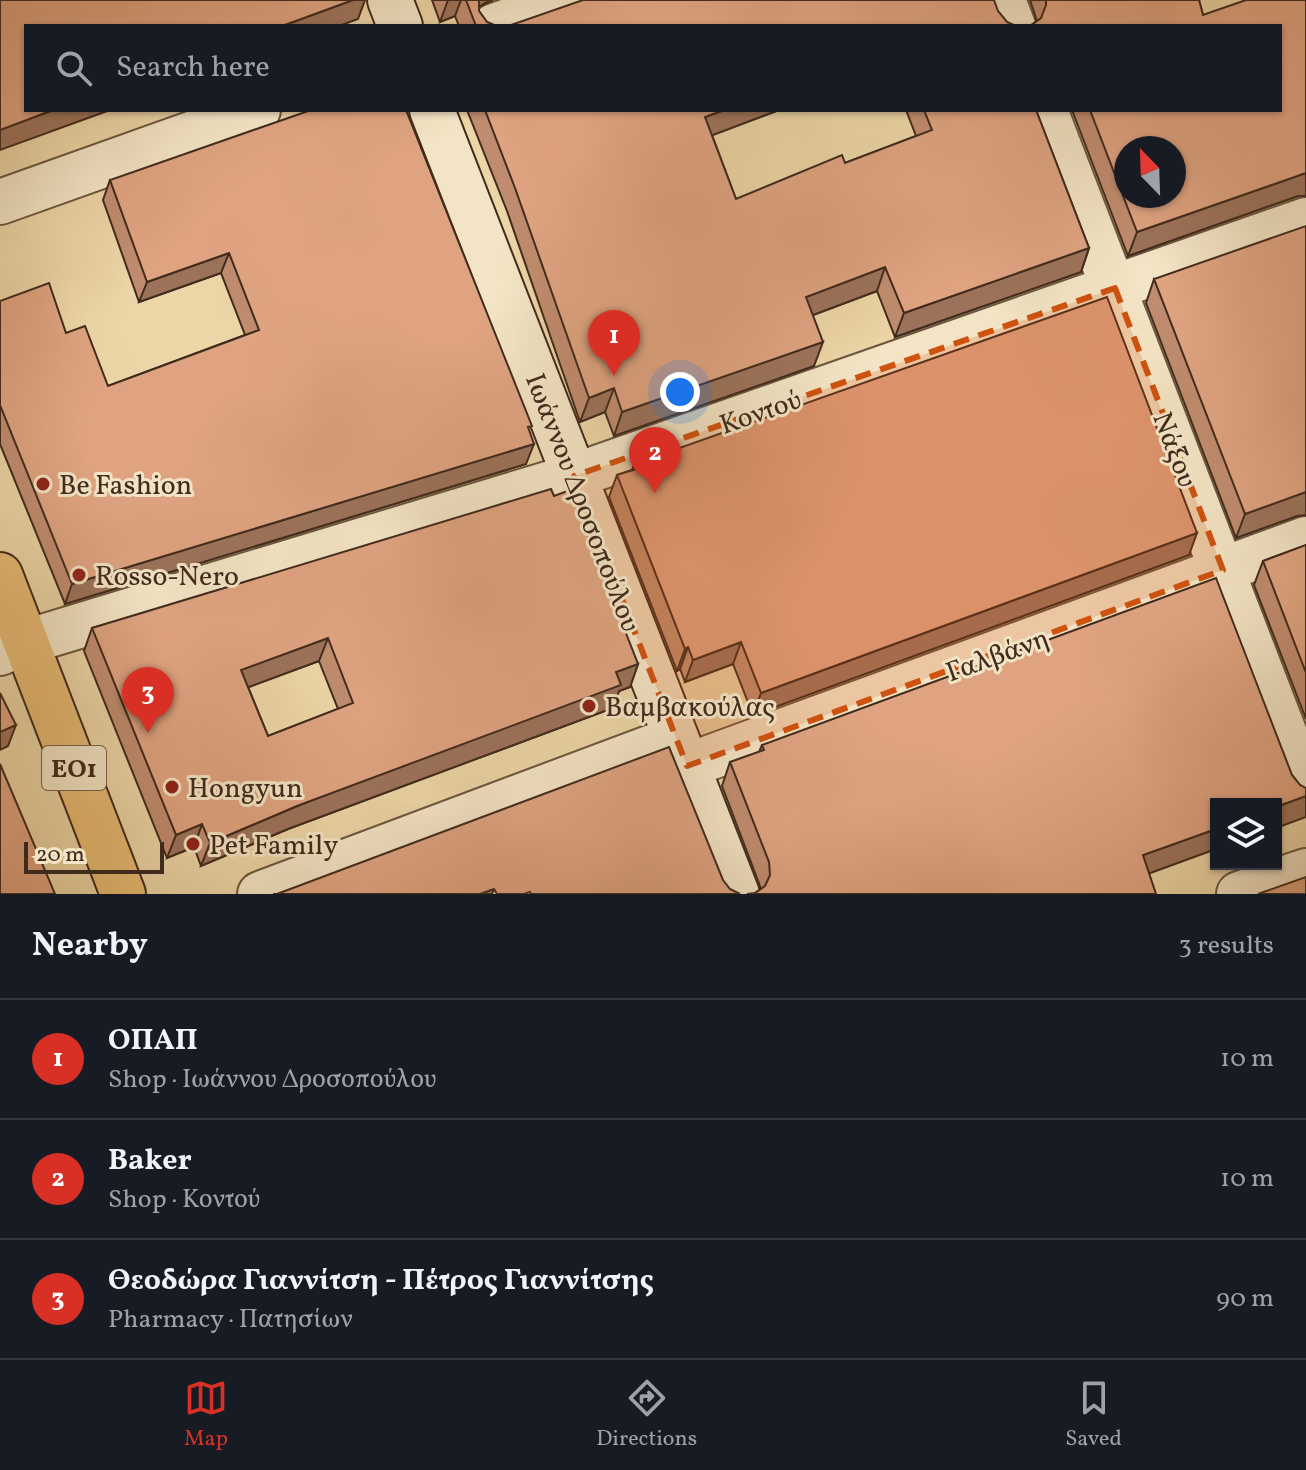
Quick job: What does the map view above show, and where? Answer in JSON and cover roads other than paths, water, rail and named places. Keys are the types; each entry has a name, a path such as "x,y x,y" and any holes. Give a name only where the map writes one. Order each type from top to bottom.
{"main road":[{"name":"ΕΟ1","path":"0,575 13,648 123,894"}],"street":[{"path":"390,0 399,24"},
{"path":"500,24 567,0"},
{"path":"1003,0 1012,24"},
{"path":"0,202 252,112"},
{"name":"Ιωάννου Δροσοπούλου","path":"433,112 737,894"},
{"name":"Νάξου","path":"1046,112 1306,789"},
{"name":"Κοντού","path":"13,648 574,476 1306,220"},
{"name":"Γαλβάνη","path":"260,894 1223,570 1306,539"},
{"path":"1239,894 1306,871"}],"place":[{"name":"ΟΠΑΠ","path":"614,376"},
{"name":"Be Fashion","path":"43,484"},
{"name":"Baker","path":"655,493"},
{"name":"Rosso-Nero","path":"79,575"},
{"name":"Βαμβακούλας","path":"589,706"},
{"name":"Θεοδώρα Γιαννίτση - Πέτρος Γιαννίτσης","path":"148,733"},
{"name":"Hongyun","path":"172,787"},
{"name":"Pet Family","path":"193,844"}]}
